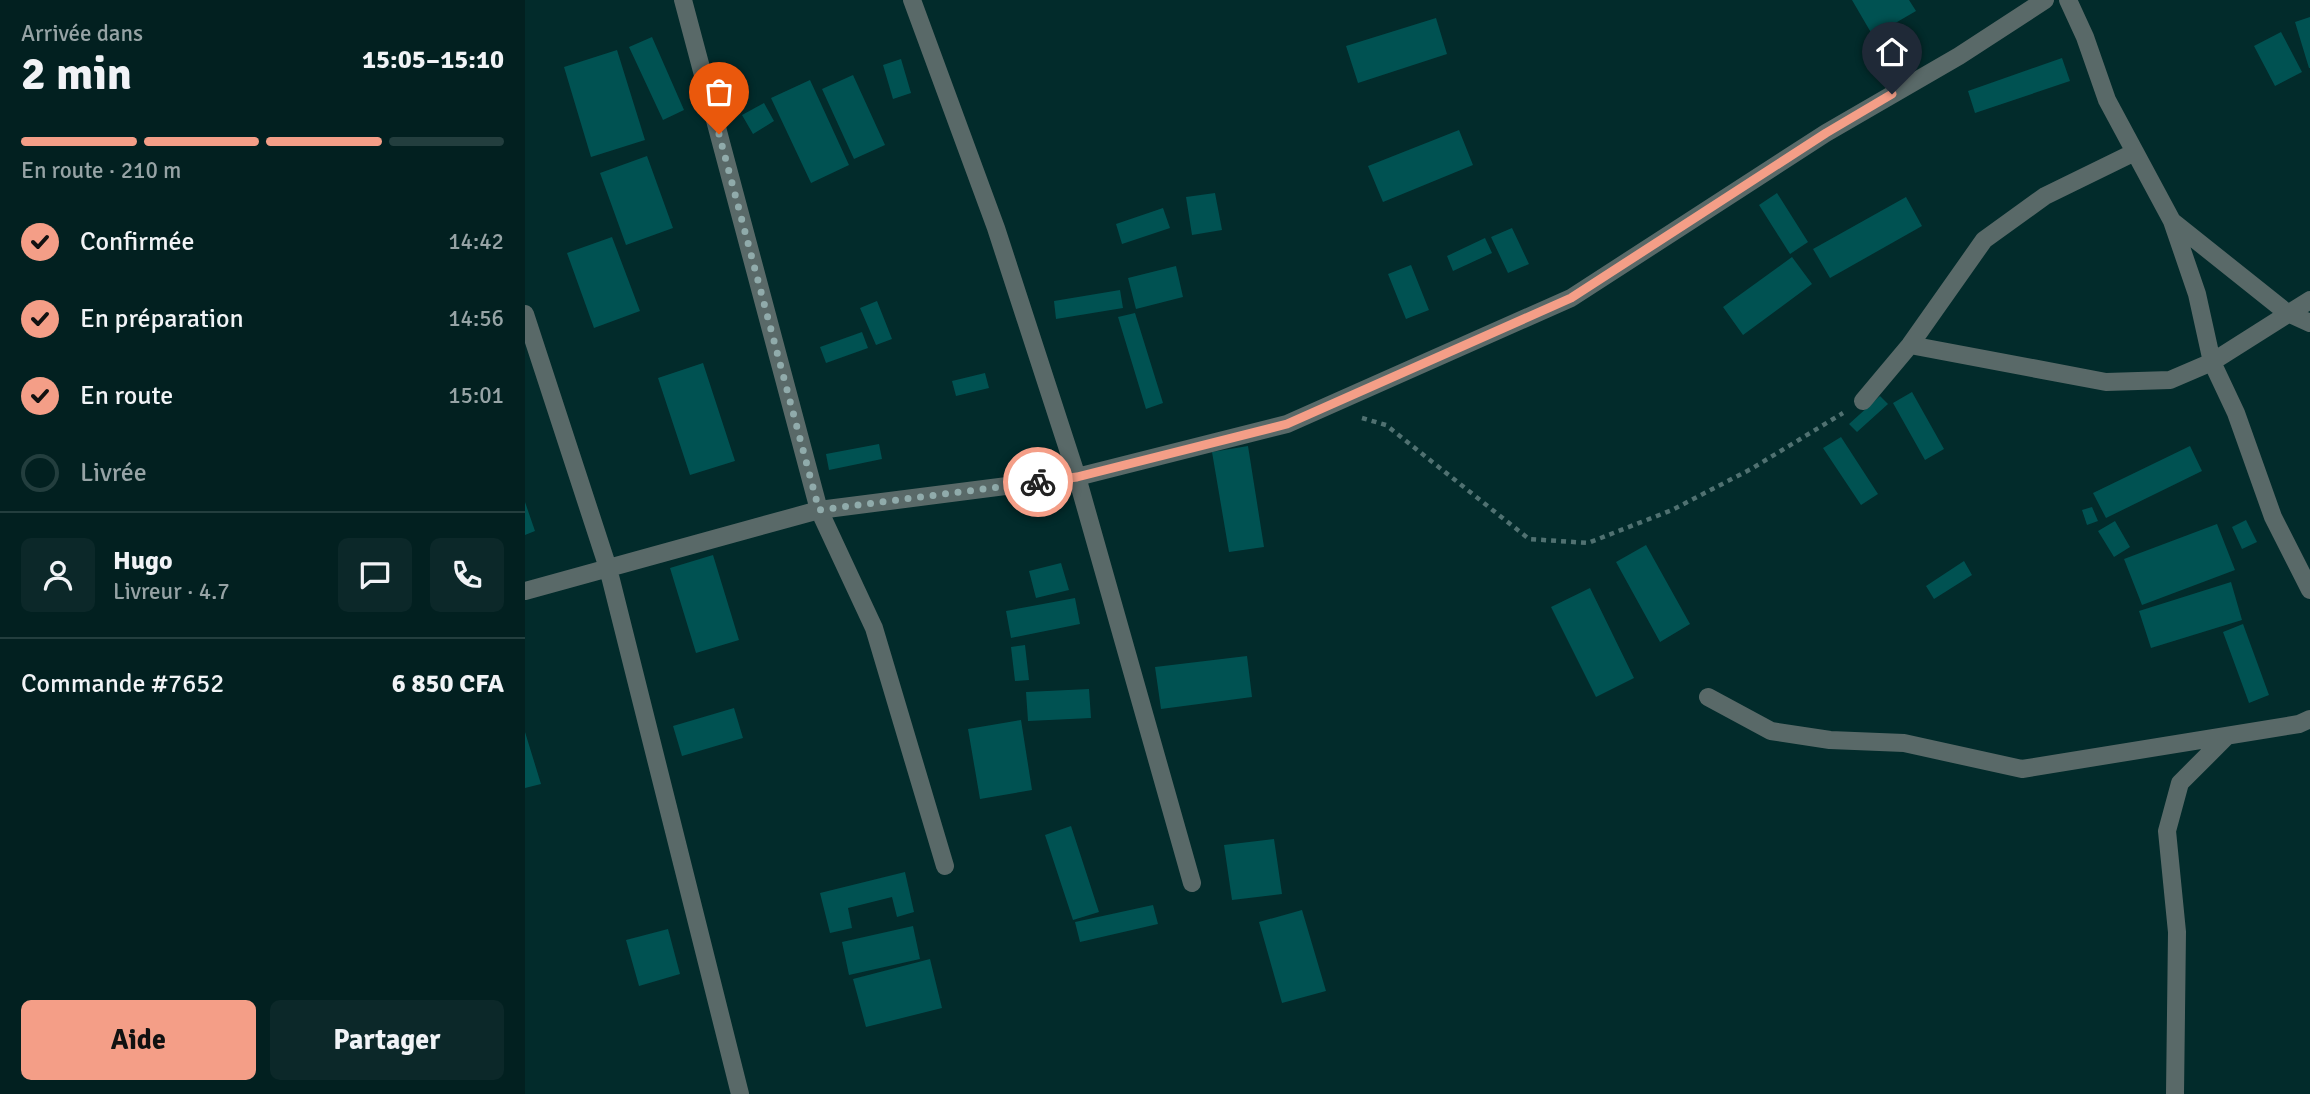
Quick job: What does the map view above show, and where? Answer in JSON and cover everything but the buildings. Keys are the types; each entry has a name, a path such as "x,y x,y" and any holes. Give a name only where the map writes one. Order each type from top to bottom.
{"street":[{"path":"683,0 819,510 874,628 945,866"},
{"path":"912,0 996,229 1077,477 1192,883"},
{"path":"525,591 819,510 1077,477 1287,424 1571,298 1826,133 1959,56 2045,0"},
{"path":"2067,0 2085,37 2107,100 2172,221 2197,294 2212,362 2237,413 2273,517 2310,590"},
{"path":"1863,401 1910,345 1984,240 2045,197 2134,152"},
{"path":"2172,221 2286,312 2310,323"},
{"path":"1910,345 2106,382 2170,380 2212,362 2286,312 2310,300"},
{"path":"525,314 608,568 740,1094"},
{"path":"1708,697 1770,731 1830,740 1904,743 2022,769 2225,738 2299,724 2310,719"},
{"path":"2175,1094 2177,932 2167,831 2180,783 2225,738"}],"path":[{"path":"1324,407 1387,425 1529,539 1588,544 1671,510 1751,469 1863,401"}],"way so far":[{"path":"719,134 819,510 1038,482"}],"route":[{"path":"1038,482 1077,477 1287,424 1571,298 1826,133 1892,94"}]}
